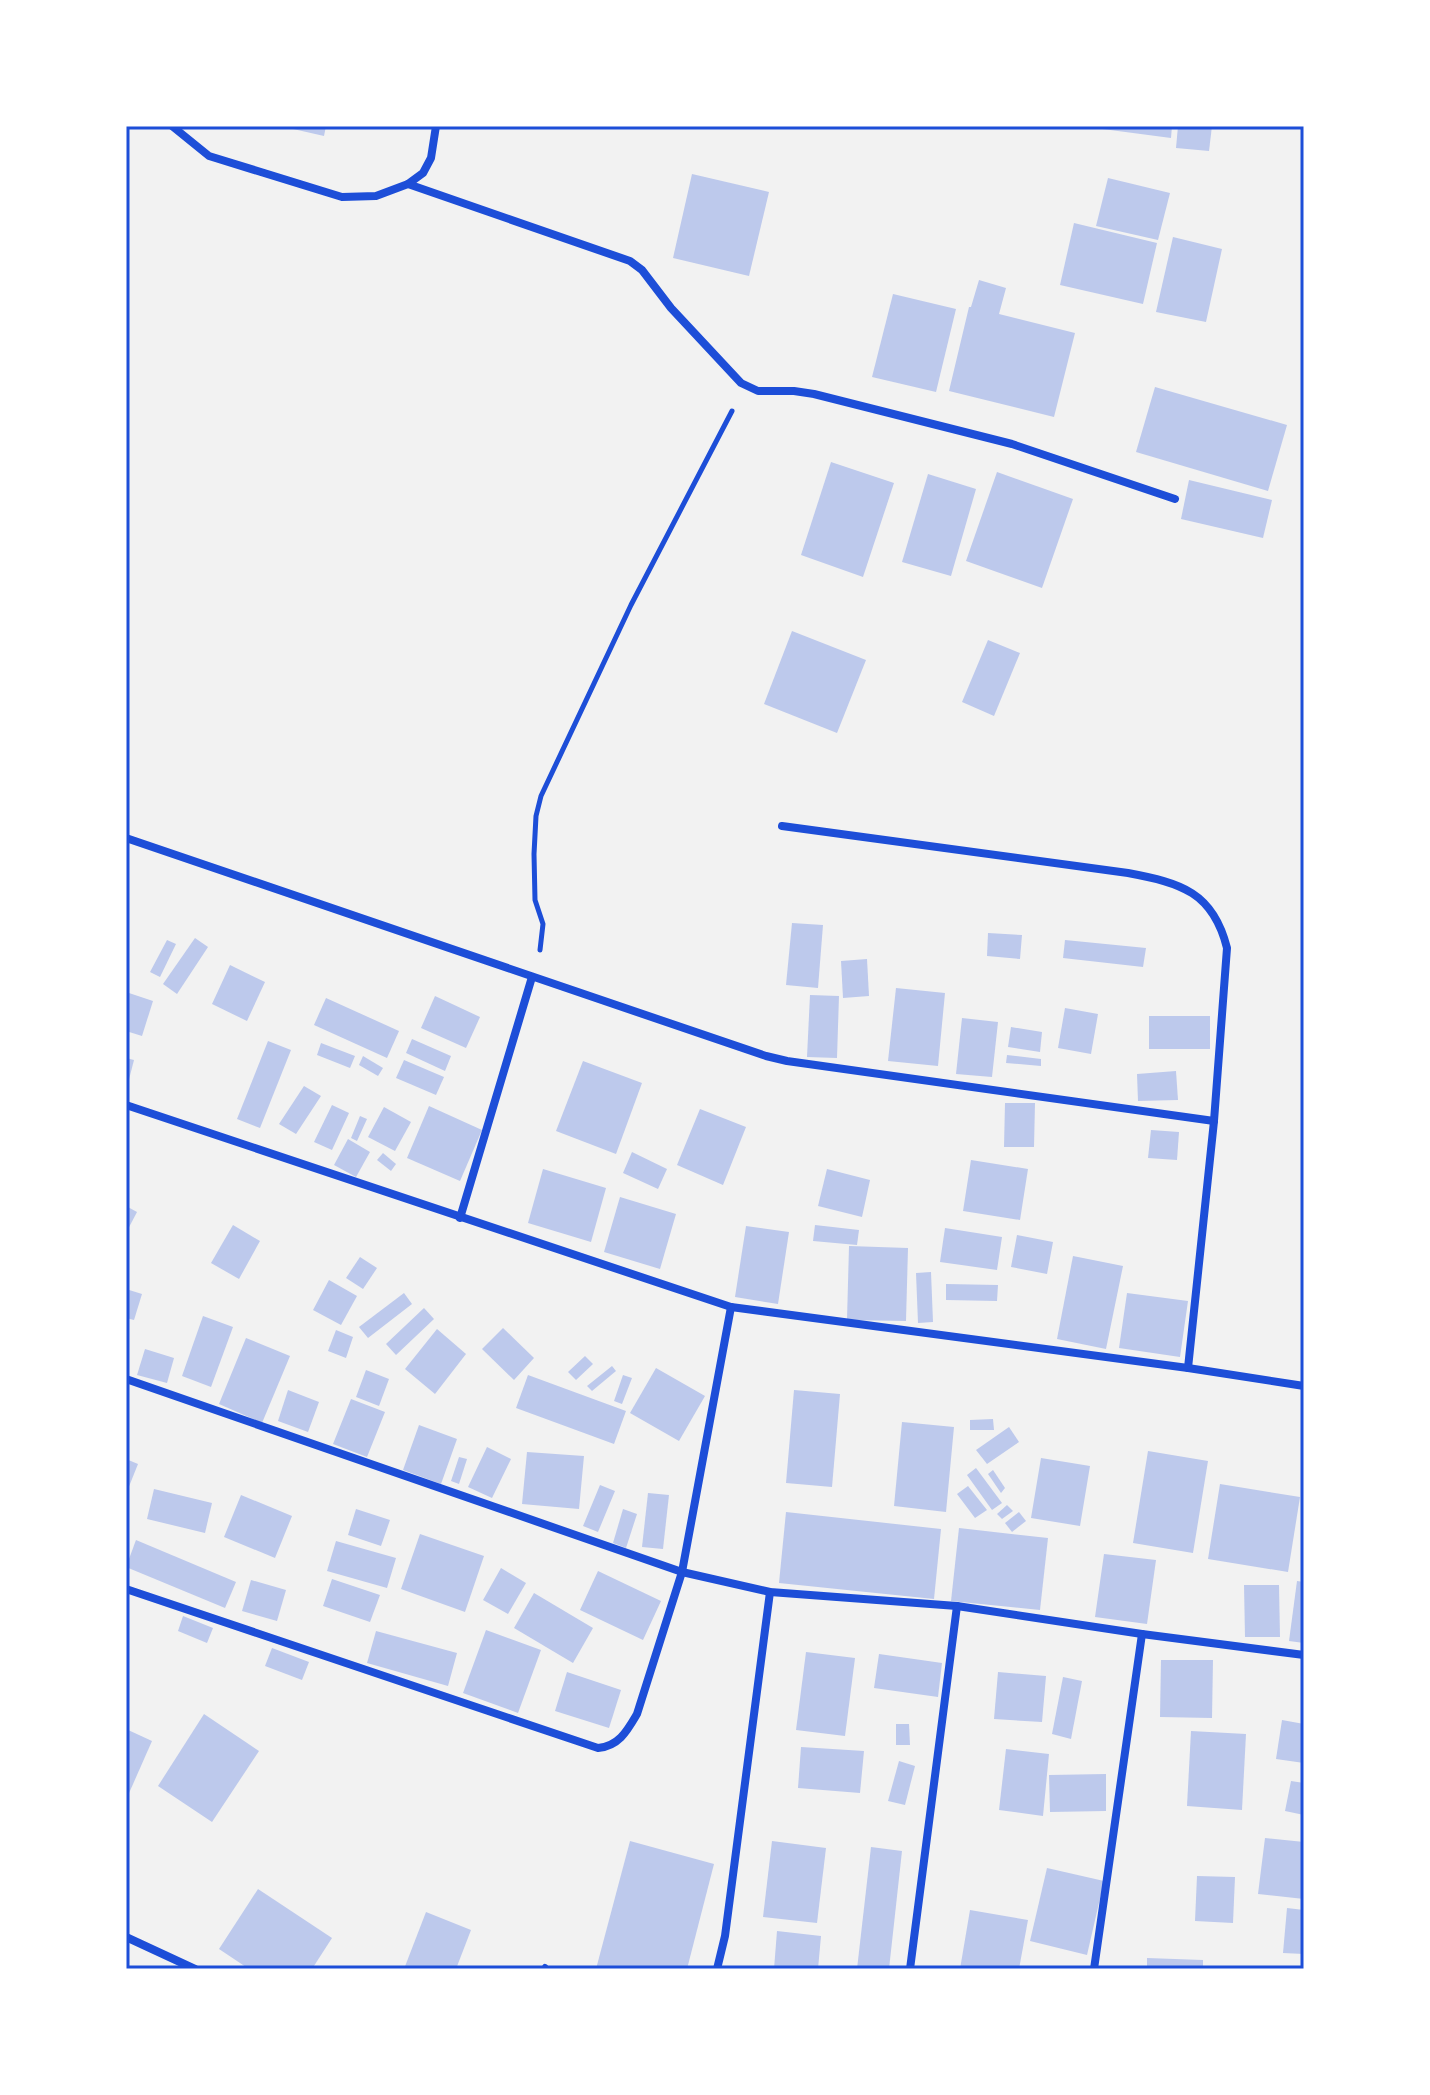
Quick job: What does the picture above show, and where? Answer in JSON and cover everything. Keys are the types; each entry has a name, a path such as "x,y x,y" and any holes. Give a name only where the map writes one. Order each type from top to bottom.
{"street":[{"path":"172,126 209,156 342,197 376,196 408,184 423,173 431,158 436,126"},
{"path":"408,184 630,261 642,270 671,308 726,368 741,383 758,391 814,394 1012,444 1175,499"},
{"path":"782,826 1161,879 1186,890 1209,907 1222,930 1227,948 1214,1121 1188,1368"},
{"path":"126,838 766,1056 1214,1121"},
{"path":"460,1218 532,977"},
{"path":"126,1105 731,1307 1304,1386"},
{"path":"126,1589 598,1748 608,1747 626,1732 637,1714 682,1572 731,1307"},
{"path":"126,1379 682,1572 770,1592 957,1606 1304,1655"},
{"path":"717,1969 727,1920 770,1592"},
{"path":"910,1969 957,1606"},
{"path":"1094,1969 1142,1634"},
{"path":"126,1937 195,1969"}],"path":[{"path":"532,977 542,942 543,924 535,900 534,854 536,816 541,796 631,605 726,421 742,401 758,391"}],"building":[{"path":"280,126 326,126 324,136"},
{"path":"1095,126 1172,126 1171,138"},
{"path":"1178,126 1212,126 1209,151 1176,148"},
{"path":"692,174 769,192 749,276 673,258"},
{"path":"1108,178 1170,193 1158,240 1096,226"},
{"path":"1074,223 1157,243 1143,304 1060,285"},
{"path":"1173,237 1222,249 1206,322 1156,312"},
{"path":"979,280 1006,288 999,314 1075,333 1054,417 949,391 969,307"},
{"path":"893,294 956,309 936,392 872,377"},
{"path":"1155,387 1287,425 1268,491 1136,452"},
{"path":"831,462 894,483 863,577 801,555"},
{"path":"997,472 1073,499 1042,588 966,561"},
{"path":"928,474 976,489 951,576 902,562"},
{"path":"1189,480 1272,500 1263,538 1181,519"},
{"path":"792,631 866,660 837,733 764,704"},
{"path":"988,640 1020,653 994,716 962,702"},
{"path":"792,923 823,925 818,988 786,985"},
{"path":"988,933 1022,935 1020,959 987,956"},
{"path":"195,938 208,947 177,994 163,984"},
{"path":"167,940 176,944 160,977 150,972"},
{"path":"1065,940 1146,948 1143,967 1063,958"},
{"path":"867,959 869,996 843,998 841,961"},
{"path":"230,965 265,982 247,1021 212,1004"},
{"path":"896,988 945,993 938,1066 888,1061"},
{"path":"126,992 153,1001 142,1036 126,1031"},
{"path":"810,995 839,996 837,1058 807,1057"},
{"path":"435,996 480,1017 466,1048 421,1028"},
{"path":"326,998 399,1031 387,1058 314,1025"},
{"path":"1065,1008 1098,1014 1091,1054 1058,1048"},
{"path":"1149,1016 1210,1016 1210,1049 1149,1049"},
{"path":"962,1018 998,1022 992,1077 956,1074"},
{"path":"1011,1027 1042,1032 1040,1052 1008,1047"},
{"path":"412,1039 451,1056 445,1071 406,1053"},
{"path":"268,1041 291,1050 260,1128 237,1119"},
{"path":"321,1043 355,1056 350,1068 317,1055"},
{"path":"1007,1055 1041,1059 1041,1066 1006,1063"},
{"path":"363,1056 383,1068 378,1076 359,1065"},
{"path":"126,1058 134,1060 127,1087 126,1087"},
{"path":"404,1060 444,1077 436,1095 396,1078"},
{"path":"583,1061 642,1083 616,1154 556,1131"},
{"path":"1176,1071 1178,1100 1138,1101 1137,1074"},
{"path":"304,1086 321,1096 296,1134 279,1124"},
{"path":"1005,1103 1035,1103 1034,1147 1004,1147"},
{"path":"332,1105 349,1113 332,1150 314,1142"},
{"path":"429,1106 482,1130 460,1181 407,1158"},
{"path":"384,1107 411,1122 395,1151 368,1137"},
{"path":"700,1109 746,1127 723,1185 677,1165"},
{"path":"360,1116 367,1119 357,1141 351,1138"},
{"path":"1151,1130 1179,1132 1177,1160 1148,1158"},
{"path":"348,1139 370,1152 356,1177 334,1165"},
{"path":"632,1152 667,1169 658,1189 623,1173"},
{"path":"383,1153 396,1164 391,1171 377,1160"},
{"path":"971,1160 1028,1169 1020,1220 963,1211"},
{"path":"543,1169 606,1188 591,1242 528,1223"},
{"path":"827,1169 870,1180 862,1217 818,1206"},
{"path":"620,1197 676,1214 660,1269 604,1252"},
{"path":"126,1206 137,1212 126,1233"},
{"path":"233,1225 260,1241 239,1279 211,1263"},
{"path":"815,1225 859,1230 857,1245 813,1241"},
{"path":"746,1226 789,1232 778,1304 735,1297"},
{"path":"945,1228 1002,1237 997,1270 940,1262"},
{"path":"1017,1235 1053,1242 1047,1274 1011,1267"},
{"path":"849,1246 908,1248 906,1321 847,1320"},
{"path":"1073,1256 1123,1266 1106,1349 1057,1339"},
{"path":"360,1257 377,1268 363,1289 346,1278"},
{"path":"931,1272 933,1322 918,1323 916,1273"},
{"path":"329,1280 357,1296 341,1325 313,1310"},
{"path":"946,1284 998,1285 997,1301 946,1300"},
{"path":"126,1289 142,1294 134,1320 126,1318"},
{"path":"404,1293 412,1304 368,1338 359,1327"},
{"path":"1127,1293 1188,1301 1180,1357 1119,1348"},
{"path":"424,1308 434,1319 396,1355 386,1344"},
{"path":"203,1316 233,1327 211,1387 182,1376"},
{"path":"503,1328 534,1358 514,1380 482,1349"},
{"path":"437,1329 466,1354 435,1394 405,1369"},
{"path":"336,1330 353,1337 346,1358 328,1351"},
{"path":"246,1338 290,1356 262,1423 219,1404"},
{"path":"145,1349 174,1358 167,1383 137,1375"},
{"path":"585,1356 593,1364 576,1380 568,1372"},
{"path":"612,1366 616,1371 592,1391 587,1386"},
{"path":"656,1368 705,1396 679,1441 630,1413"},
{"path":"366,1370 389,1379 379,1406 356,1397"},
{"path":"528,1375 626,1411 614,1444 516,1408"},
{"path":"623,1375 632,1378 622,1404 614,1401"},
{"path":"288,1390 319,1402 308,1432 278,1421"},
{"path":"794,1390 840,1394 832,1487 786,1483"},
{"path":"351,1399 385,1412 367,1457 333,1444"},
{"path":"993,1419 994,1430 970,1430 970,1420"},
{"path":"902,1422 954,1427 946,1512 894,1506"},
{"path":"419,1425 457,1439 441,1484 403,1470"},
{"path":"1009,1427 1019,1442 987,1464 976,1450"},
{"path":"487,1447 511,1459 492,1498 468,1487"},
{"path":"1148,1451 1208,1461 1193,1553 1133,1543"},
{"path":"527,1452 584,1456 579,1509 522,1504"},
{"path":"459,1457 467,1459 459,1484 451,1481"},
{"path":"1041,1458 1090,1466 1080,1526 1031,1518"},
{"path":"126,1459 138,1464 126,1494"},
{"path":"976,1468 1002,1503 992,1510 967,1475"},
{"path":"993,1470 1005,1488 1001,1493 988,1474"},
{"path":"1220,1484 1300,1497 1288,1572 1208,1559"},
{"path":"600,1485 615,1491 598,1532 583,1526"},
{"path":"968,1486 987,1510 975,1518 957,1494"},
{"path":"154,1489 212,1503 205,1533 147,1519"},
{"path":"648,1493 669,1495 663,1549 642,1547"},
{"path":"241,1495 292,1516 275,1558 224,1537"},
{"path":"1007,1505 1013,1511 1002,1519 997,1514"},
{"path":"356,1509 390,1520 381,1546 348,1535"},
{"path":"623,1509 637,1514 626,1548 613,1543"},
{"path":"786,1512 941,1529 934,1599 779,1583"},
{"path":"1019,1512 1026,1521 1012,1532 1005,1523"},
{"path":"959,1528 1048,1538 1040,1610 951,1601"},
{"path":"420,1534 484,1556 465,1612 401,1589"},
{"path":"136,1540 236,1582 225,1608 126,1567"},
{"path":"336,1541 396,1558 387,1588 327,1571"},
{"path":"1104,1554 1156,1560 1147,1624 1095,1617"},
{"path":"501,1568 526,1583 508,1614 483,1600"},
{"path":"598,1571 661,1601 643,1640 580,1610"},
{"path":"332,1579 380,1595 370,1622 323,1606"},
{"path":"251,1580 286,1590 277,1621 242,1611"},
{"path":"1297,1581 1304,1582 1304,1643 1289,1641"},
{"path":"1244,1585 1279,1585 1280,1637 1245,1637"},
{"path":"534,1593 593,1628 573,1663 514,1628"},
{"path":"183,1616 213,1628 207,1643 178,1631"},
{"path":"486,1630 541,1650 518,1713 463,1693"},
{"path":"376,1631 457,1653 448,1686 367,1663"},
{"path":"272,1648 309,1662 302,1680 265,1666"},
{"path":"806,1652 855,1658 845,1736 796,1730"},
{"path":"879,1654 942,1663 938,1697 874,1688"},
{"path":"1161,1660 1213,1660 1212,1718 1160,1717"},
{"path":"567,1672 621,1690 609,1728 555,1711"},
{"path":"998,1672 1046,1676 1042,1722 994,1719"},
{"path":"1063,1677 1082,1681 1071,1739 1052,1734"},
{"path":"204,1714 259,1751 212,1822 158,1786"},
{"path":"1282,1720 1304,1724 1304,1763 1276,1759"},
{"path":"896,1724 909,1724 910,1745 896,1745"},
{"path":"126,1729 152,1741 126,1800"},
{"path":"1191,1731 1246,1734 1242,1810 1187,1806"},
{"path":"801,1747 864,1751 860,1793 798,1788"},
{"path":"1006,1749 1049,1754 1043,1816 999,1810"},
{"path":"899,1761 915,1766 905,1805 888,1801"},
{"path":"1106,1774 1106,1811 1050,1812 1049,1775"},
{"path":"1291,1781 1304,1783 1304,1815 1285,1811"},
{"path":"1265,1838 1304,1842 1304,1899 1258,1894"},
{"path":"630,1841 714,1864 687,1969 596,1969"},
{"path":"772,1841 826,1848 817,1923 763,1917"},
{"path":"871,1847 902,1851 889,1969 857,1969"},
{"path":"1047,1868 1104,1881 1087,1955 1030,1941"},
{"path":"1197,1876 1235,1877 1233,1923 1195,1921"},
{"path":"258,1889 332,1938 312,1969 249,1969 219,1949"},
{"path":"1287,1908 1304,1910 1304,1954 1283,1953"},
{"path":"970,1910 1028,1920 1019,1969 960,1969"},
{"path":"426,1912 471,1930 456,1969 404,1969"},
{"path":"777,1931 821,1936 818,1969 774,1969"},
{"path":"1147,1958 1203,1960 1203,1969 1147,1969"}]}
